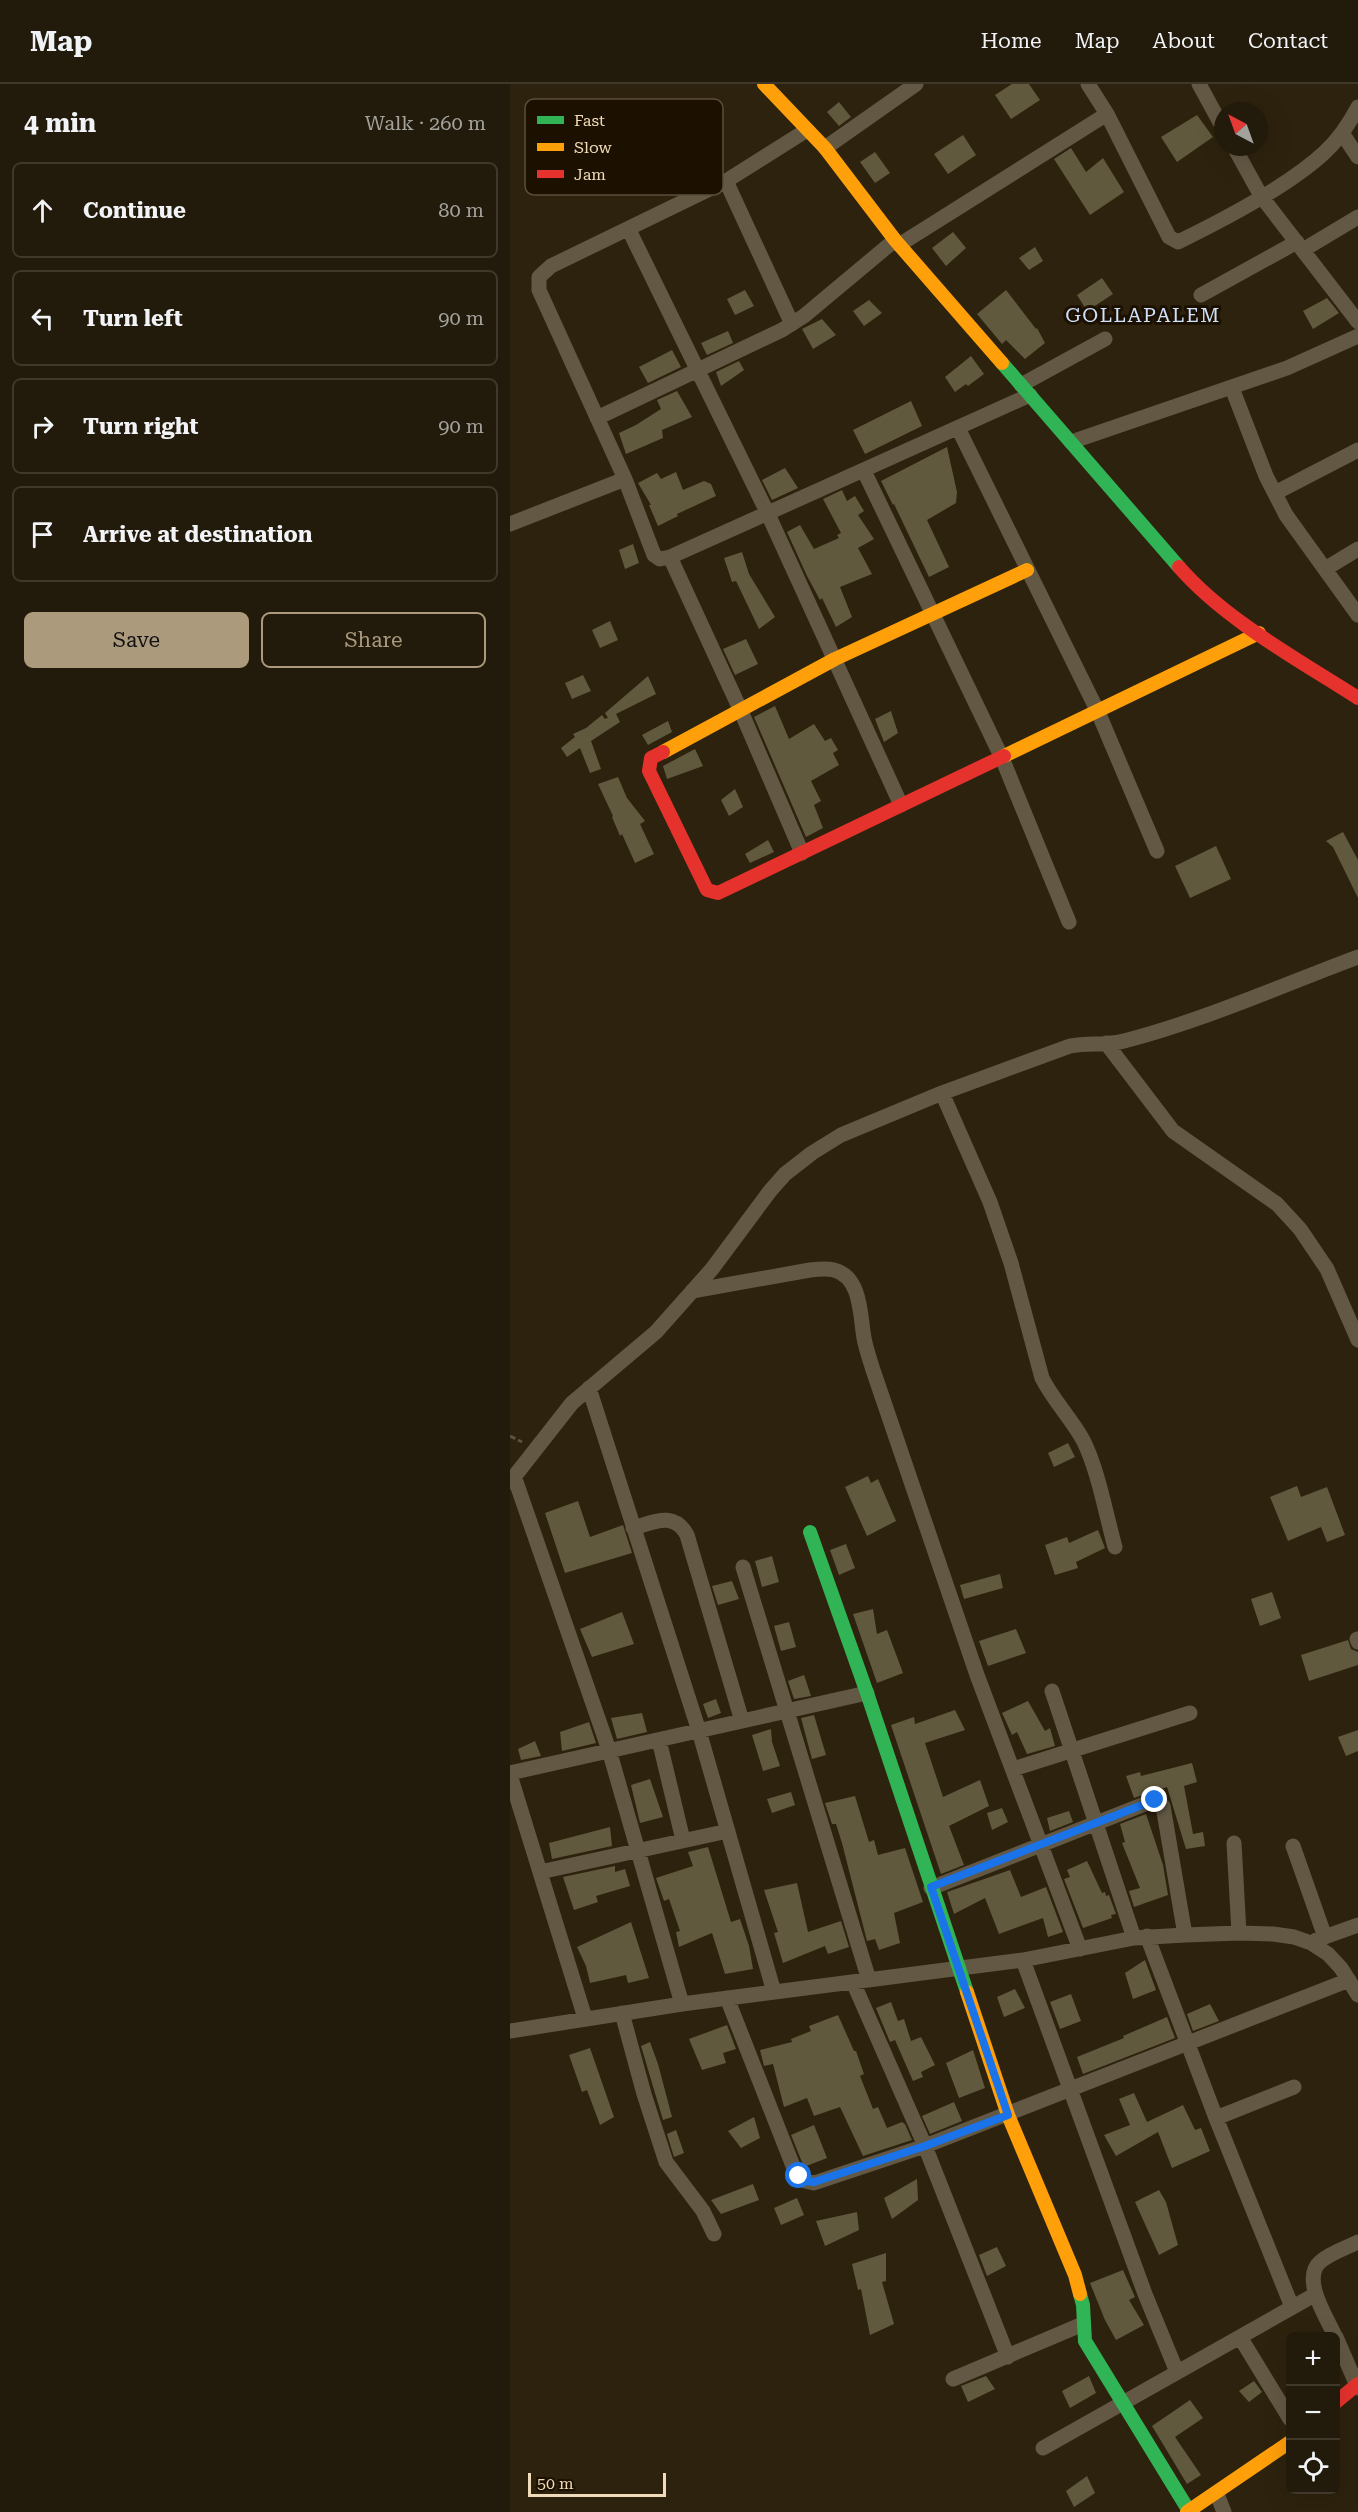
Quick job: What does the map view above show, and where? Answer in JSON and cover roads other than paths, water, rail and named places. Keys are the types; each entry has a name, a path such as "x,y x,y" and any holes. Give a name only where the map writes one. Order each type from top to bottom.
{"street":[{"path":"764,84 825,148 897,243 1184,573 1211,598 1259,633 1358,698"},
{"path":"825,148 916,84"},
{"path":"1088,84 1107,114 1169,237 1178,242 1261,196 1313,163 1342,134 1358,107"},
{"path":"1199,84 1214,112"},
{"path":"597,418 792,324 897,243 1107,114"},
{"path":"723,182 807,130"},
{"path":"1342,134 1358,157"},
{"path":"1239,156 1261,196 1358,322"},
{"path":"726,181 792,324"},
{"path":"698,195 551,266 539,277 537,284 625,478 652,552 660,559 670,557 768,514 958,428 1025,390 1105,339"},
{"path":"1201,295 1358,217"},
{"path":"628,230 768,514 901,805"},
{"path":"1071,442 1316,357 1358,336"},
{"path":"1232,388 1275,493 1291,522 1358,615"},
{"path":"958,428 1098,712 1157,851"},
{"path":"1275,493 1358,450"},
{"path":"864,471 1002,758 1069,922"},
{"path":"510,524 625,478"},
{"path":"1325,569 1358,549"},
{"path":"670,557 740,709 802,853"},
{"path":"1027,570 835,659 655,754 649,762 649,771 707,890 718,893 1259,633"},
{"path":"682,2004 609,1750 512,1479 572,1403 656,1332 712,1269 785,1174 812,1153 841,1135 942,1093 1070,1046 1121,1042 1219,1012 1358,957"},
{"path":"1106,1043 1173,1131 1277,1204 1300,1229 1327,1269 1358,1341"},
{"path":"942,1093 990,1202 1011,1263 1042,1378 1048,1391 1075,1426 1088,1453 1115,1547"},
{"path":"692,1291 810,1270 835,1270 850,1283 858,1297 873,1370 977,1675 1080,1949"},
{"path":"589,1388 699,1731 774,1992"},
{"path":"633,1528 662,1520 677,1522 682,1526 687,1535 742,1721"},
{"path":"810,1532 867,1693 1008,2115 1075,2276 1083,2306 1083,2324 1088,2348 1188,2511 1217,2494 1286,2445"},
{"path":"743,1567 869,1980"},
{"path":"1052,1691 1097,1822 1141,1937 1187,2043 1292,2307"},
{"path":"585,2018 510,1774 867,1693"},
{"path":"1012,1769 1190,1713"},
{"path":"659,1740 683,1840"},
{"path":"931,1887 1150,1800 1160,1802 1164,1806 1185,1935"},
{"path":"540,1872 728,1831"},
{"path":"1234,1843 1239,1933"},
{"path":"1293,1846 1318,1940 1358,1995"},
{"path":"510,2031 682,2004 1023,1960 1141,1937 1239,1933 1273,1934 1318,1940 1358,1925"},
{"path":"1023,1960 1145,2294 1178,2372"},
{"path":"727,1998 795,2171 805,2181 814,2182 925,2146 1008,2115 1349,1980"},
{"path":"853,1982 925,2146 1008,2357"},
{"path":"622,2013 644,2094 666,2162 703,2211 714,2234"},
{"path":"1215,2118 1294,2087"},
{"path":"1333,2332 1312,2280 1318,2263 1358,2242"},
{"path":"1043,2448 1316,2294"},
{"path":"953,2379 1083,2324"},
{"path":"1240,2337 1286,2412"},
{"path":"1340,2348 1357,2386 1340,2398"},
{"path":"1217,2494 1224,2512"}],"district":[{"name":"GOLLAPALEM","path":"1143,315"}]}
